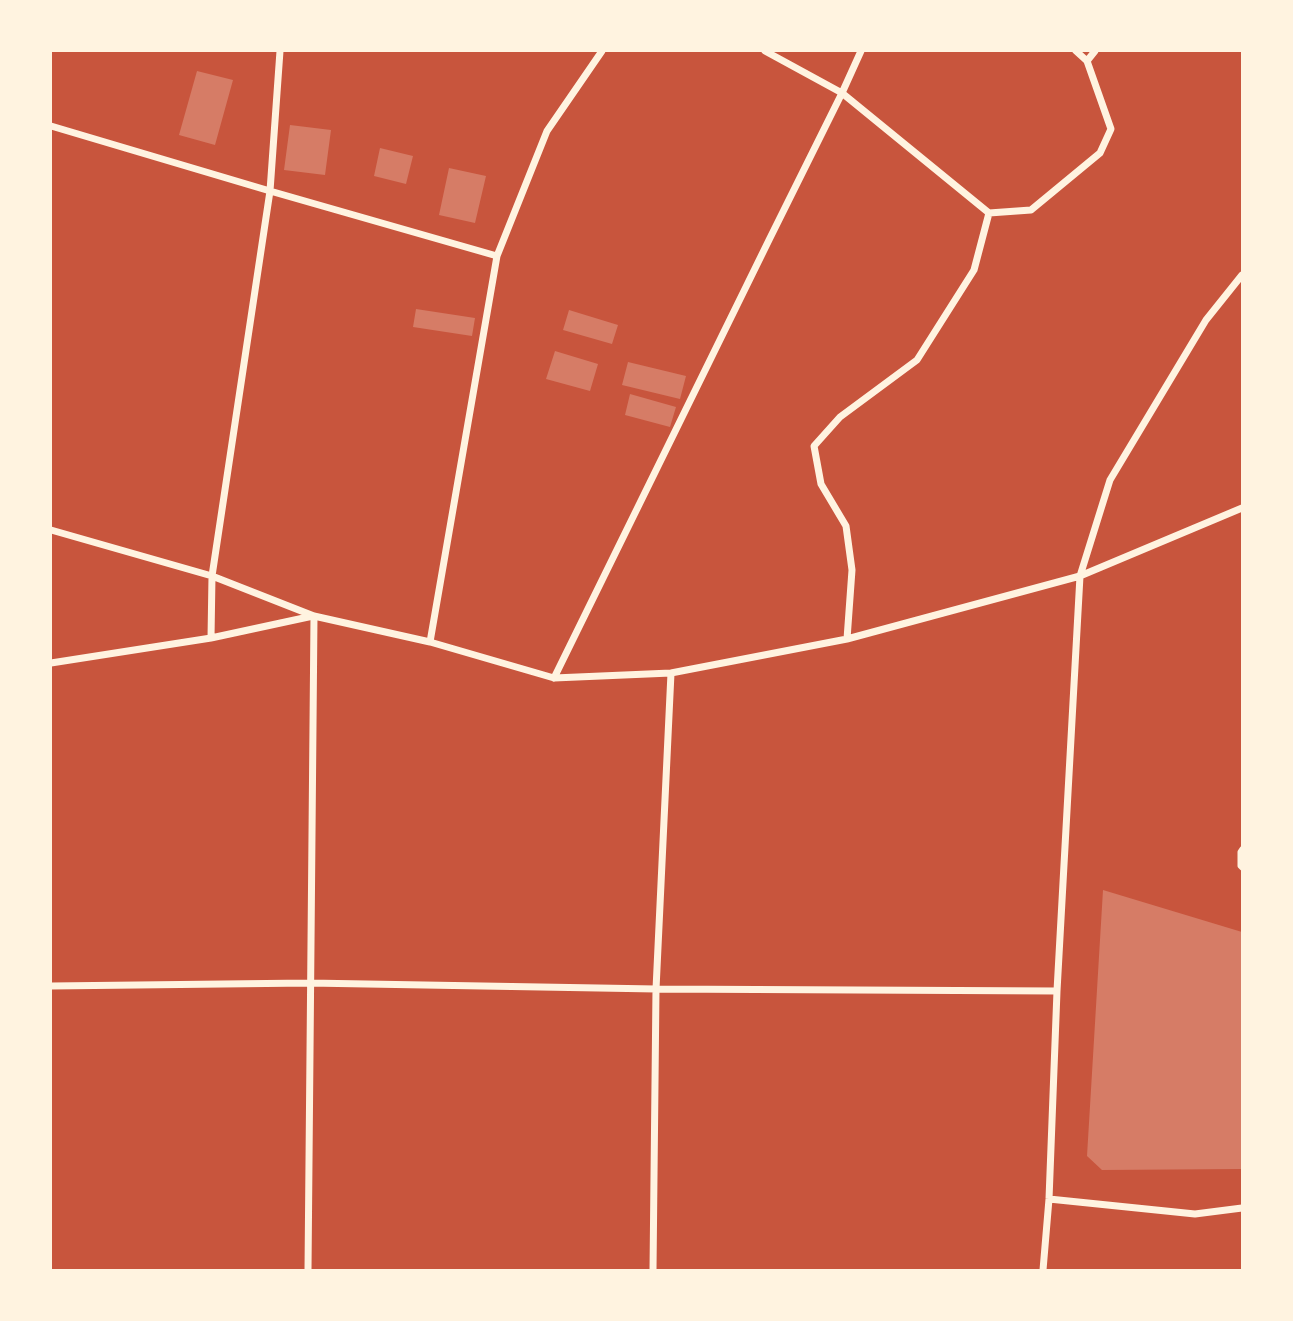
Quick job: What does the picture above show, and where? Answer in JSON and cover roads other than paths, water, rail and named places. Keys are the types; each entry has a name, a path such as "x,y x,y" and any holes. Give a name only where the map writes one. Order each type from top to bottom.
{"street":[{"path":"211,638 212,576 270,191 280,51"},
{"path":"430,642 497,256 547,131 602,51"},
{"path":"765,51 842,93 989,213 1031,210 1100,153 1111,129 1087,61 1076,51"},
{"path":"554,678 861,51"},
{"path":"1087,61 1095,51"},
{"path":"51,126 497,256"},
{"path":"847,639 852,570 846,526 821,484 814,446 840,417 917,360 974,270 989,213"},
{"path":"1043,1270 1049,1199 1057,991 1080,576 1110,480 1206,320 1242,275"},
{"path":"51,530 212,576 314,616 430,642 554,678 671,673 847,639 1080,576 1242,508"},
{"path":"51,663 211,638 314,616"},
{"path":"308,1270 314,616"},
{"path":"653,1270 656,989 671,673"},
{"path":"51,986 309,983 656,989 1057,991"},
{"path":"1049,1199 1195,1214 1242,1208"}],"lane":[{"path":"1242,849 1242,868"}]}
